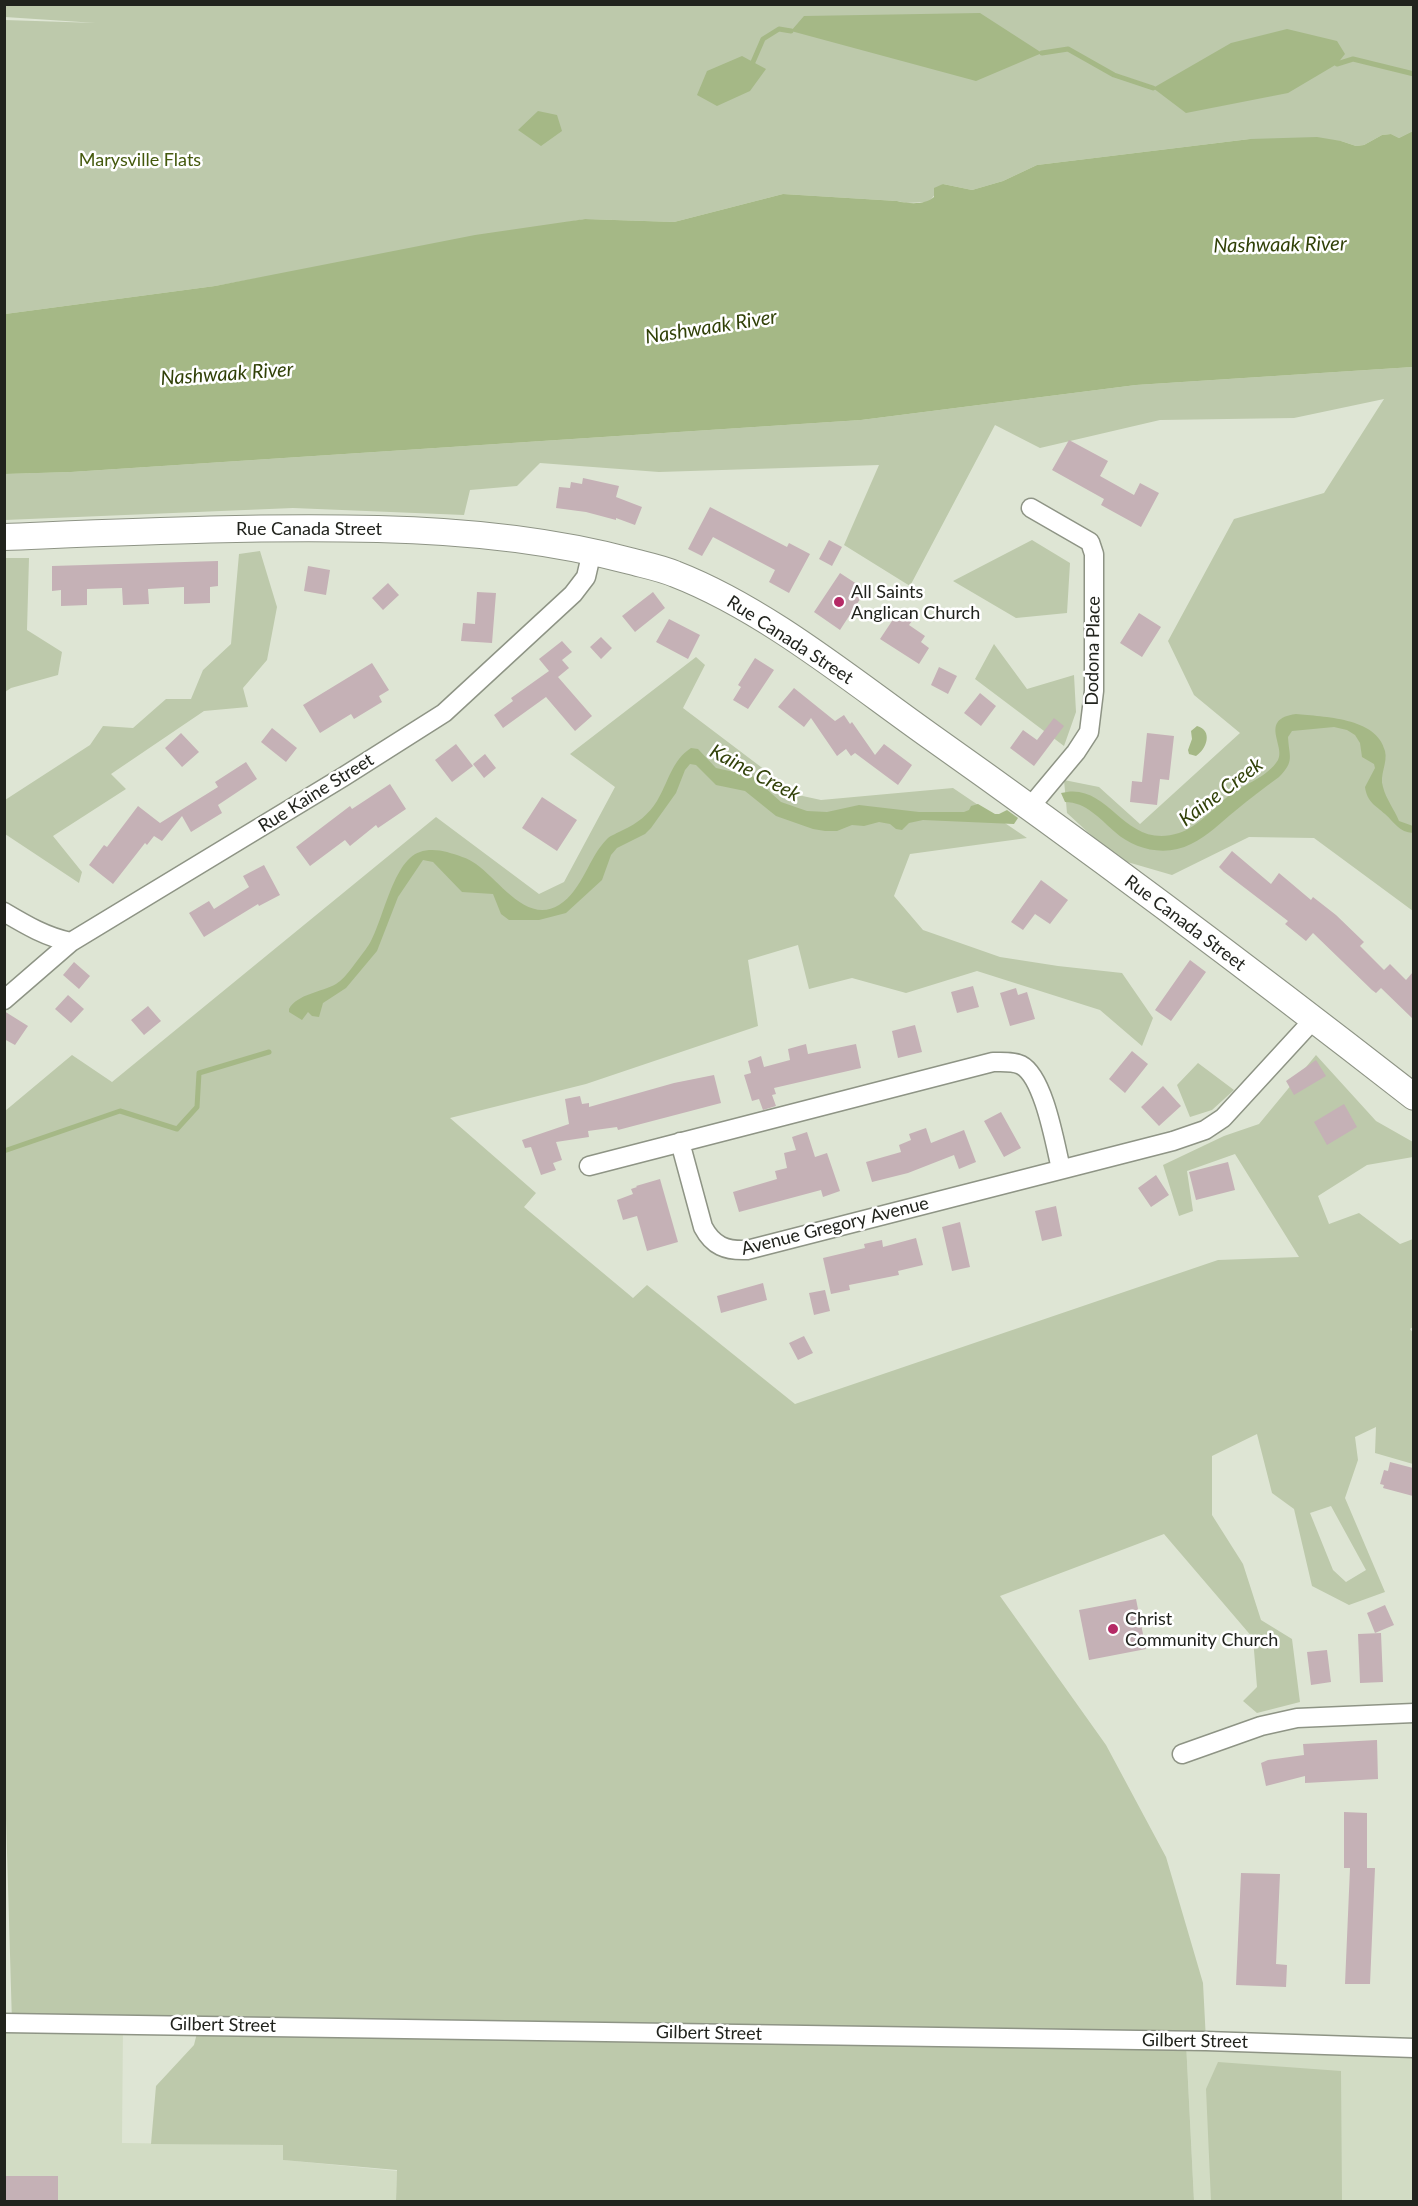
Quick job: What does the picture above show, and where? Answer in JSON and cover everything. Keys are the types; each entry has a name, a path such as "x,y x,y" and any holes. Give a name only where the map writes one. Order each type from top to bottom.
{"main road":[{"name":"Rue Canada Street","path":"4,537 287,527 388,529 513,537 592,551 674,573 725,597 775,626 1030,807 1314,1020 1413,1098"}],"street":[{"name":"Dodona Place","path":"1030,807 1076,752 1089,732 1094,692 1094,554 1090,542 1031,507"},
{"name":"Rue Kaine Street","path":"4,1000 71,942 323,789 444,712 573,594 586,576 592,551"},
{"path":"4,912 40,932 71,942"},
{"name":"Avenue Gregory Avenue","path":"680,1142 703,1227 710,1239 720,1247 734,1251 747,1250 1205,1130 1223,1118 1241,1101 1314,1020"},
{"path":"589,1167 993,1062 1007,1062 1021,1065 1032,1073 1040,1087 1061,1169"},
{"path":"1182,1754 1261,1726 1297,1718 1413,1713"},
{"name":"Gilbert Street","path":"4,2023 1206,2041 1413,2048"}],"shaded area":[{"path":"5,2023 123,2024 122,2143 283,2145 284,2160 397,2171 396,2201 5,2202"},
{"path":"1186,2041 1413,2048 1413,2201 1194,2201"}],"green space":[{"name":"Marysville Flats","path":"4,5 1413,5 1413,131 1399,138 1391,134 1382,135 1364,145 1356,146 1341,141 1250,139 1037,165 1003,181 972,190 943,184 929,202 906,203 783,194 674,222 585,219 215,286 5,314 5,20 96,23 5,17"},
{"path":"1413,367 1413,911 1314,838 1249,837 1172,875 1117,859 1067,813 1064,780 1099,787 1140,824 1240,733 1194,695 1168,641 1234,519 1324,493 1384,399 1294,418 1160,420 1040,448 995,425 910,586 844,545 879,465 659,472 540,463 517,486 470,490 464,515 293,508 5,520 4,474 71,472 861,420 1136,385"},
{"path":"1032,540 1070,563 1067,613 1016,618 953,581"},
{"path":"260,551 277,607 267,660 243,688 248,707 204,711 111,774 126,789 53,836 82,872 79,883 5,834 5,800 90,745 103,726 133,728 166,699 191,699 203,670 231,644 239,554"},
{"path":"5,558 29,558 27,630 62,652 58,675 11,688 5,692"},
{"path":"994,644 1027,689 1074,675 1076,712 1064,746 975,679"},
{"path":"696,657 705,665 683,708 798,795 821,800 953,788 1027,838 910,854 894,896 923,930 1000,957 1122,973 1153,1018 1142,1046 1100,1010 977,971 906,993 852,978 809,989 798,945 748,960 758,1026 586,1084 450,1118 536,1193 524,1207 633,1298 647,1285 795,1404 1218,1260 1299,1257 1235,1154 1187,1171 1193,1211 1179,1216 1163,1165 1224,1136 1259,1124 1316,1055 1376,1121 1413,1142 1413,1157 1367,1165 1318,1196 1329,1224 1359,1213 1400,1244 1413,1239 1414,1326 1410,1329 1414,1334 1413,1464 1375,1453 1376,1427 1355,1437 1358,1460 1345,1498 1385,1592 1349,1605 1312,1586 1294,1509 1272,1493 1257,1434 1212,1456 1212,1515 1243,1564 1261,1620 1292,1639 1300,1702 1257,1713 1243,1701 1257,1687 1253,1638 1164,1534 1000,1596 1106,1745 1166,1857 1203,1983 1206,2041 1186,2042 1194,2201 396,2201 397,2170 283,2160 283,2145 151,2144 156,2086 194,2045 199,2025 12,2023 5,1818 5,1111 72,1055 112,1082 436,817 539,894 564,882 615,787 570,754","holes":["1331,1506 1366,1570 1346,1582 1333,1570 1310,1513"]},
{"path":"1198,1063 1234,1090 1212,1110 1190,1117 1177,1085"},
{"path":"1218,2062 1341,2071 1342,2201 1211,2201 1206,2089"}],"water":[{"path":"980,13 1042,53 976,81 791,31 804,16"},
{"path":"1287,29 1337,41 1345,54 1337,64 1288,93 1186,113 1153,88 1231,43"},
{"path":"742,56 766,69 750,91 717,106 697,95 707,71"},
{"path":"538,111 557,115 562,131 541,146 518,130"},
{"name":"Nashwaak River","path":"1413,131 1413,367 1136,385 861,420 71,472 5,474 5,314 215,286 475,235 585,219 674,222 783,194 917,203 930,200 934,197 934,188 943,184 972,190 1003,181 1037,165 1250,139 1317,137 1356,146 1364,145 1382,135 1391,134 1399,138"},
{"path":"1296,714 1348,721 1372,731 1380,740 1386,756 1382,778 1384,791 1399,821 1413,826 1413,833 1401,829 1370,800 1365,787 1375,768 1374,764 1362,757 1360,743 1355,735 1347,730 1334,727 1292,731 1288,737 1289,763 1284,772 1209,833 1181,848 1151,850 1132,843 1086,808 1065,802 1061,793 1078,792 1092,796 1144,833 1160,836 1179,833 1193,826 1230,795 1274,766 1280,754 1276,734 1278,721"},
{"path":"1197,726 1205,731 1207,740 1203,749 1196,756 1189,754 1188,750 1192,739 1191,731"},
{"path":"691,748 698,749 716,768 752,776 781,802 807,811 827,812 859,805 919,812 964,812 978,804 995,814 1007,810 1018,818 1014,824 923,820 909,823 902,830 879,822 864,826 852,825 837,831 825,831 776,816 745,791 716,785 696,765 690,764 685,770 676,793 651,828 645,834 617,848 611,855 602,880 566,913 539,920 509,920 501,914 493,894 462,892 433,862 423,860 398,897 377,951 346,988 323,1003 319,1017 312,1016 308,1012 302,1020 289,1012 298,1000 336,984 352,968 372,940 394,882 410,858 420,852 430,850 444,851 470,860 514,898 536,909 547,910 559,905 574,891 607,839 633,825 650,810 661,794 675,765"}],"building":[{"path":"1069,440 1108,461 1100,476 1134,495 1140,483 1159,493 1141,527 1101,505 1104,499 1052,470"},
{"path":"583,478 619,486 616,497 642,507 635,525 616,518 616,520 586,512 556,508 559,487 570,488 571,482 582,484"},
{"path":"710,507 787,547 789,543 810,554 789,593 769,582 775,570 713,537 702,556 688,549"},
{"path":"829,540 842,547 832,566 819,559"},
{"path":"218,561 218,586 210,587 210,603 184,604 184,587 148,589 149,604 123,605 122,588 87,589 87,605 61,606 61,590 52,591 52,566"},
{"path":"308,566 330,570 326,595 304,591"},
{"name":"All Saints Anglican Church","path":"840,573 866,590 840,630 814,612"},
{"path":"388,583 399,595 383,610 372,598"},
{"path":"477,592 496,593 492,643 461,641 463,623 475,624"},
{"path":"653,592 665,608 635,632 622,616"},
{"path":"898,612 912,621 909,625 925,636 921,642 929,648 919,664 880,639"},
{"path":"1139,613 1161,627 1142,657 1120,643"},
{"path":"669,619 700,635 688,659 656,642"},
{"path":"601,637 612,648 601,659 590,647"},
{"path":"562,641 572,652 562,660 569,668 558,677 592,716 575,731 546,697 503,728 494,715 513,701 511,698 549,671 539,659"},
{"path":"755,658 774,670 748,709 733,700 741,687 738,685"},
{"path":"372,663 389,690 379,696 382,702 354,719 351,714 320,733 303,705"},
{"path":"939,667 957,676 948,694 931,685"},
{"path":"794,688 835,721 844,715 850,724 852,722 875,755 884,744 912,765 898,785 855,753 851,756 846,749 837,756 811,718 804,727 778,707"},
{"path":"980,693 996,706 981,726 964,713"},
{"path":"1054,718 1064,726 1034,766 1010,748 1023,730 1037,740"},
{"path":"272,728 297,748 286,762 261,742"},
{"path":"181,733 199,752 182,767 165,748"},
{"path":"1147,733 1174,736 1169,780 1160,779 1157,805 1130,802 1132,781 1142,782"},
{"path":"456,744 473,766 452,782 435,760"},
{"path":"485,754 496,768 484,778 473,764"},
{"path":"246,762 257,779 218,805 222,813 191,832 182,816 162,841 154,836 147,845 145,843 113,884 89,865 104,845 107,847 138,806 160,823 218,787 215,782"},
{"path":"390,784 406,809 378,828 376,825 350,846 345,840 310,866 296,847 350,806 352,809"},
{"path":"542,797 577,820 557,851 522,828"},
{"path":"1232,851 1271,884 1279,873 1311,900 1313,897 1336,915 1364,942 1360,946 1384,970 1390,964 1406,980 1413,972 1413,1019 1381,988 1376,993 1372,990 1313,933 1306,941 1285,924 1288,921 1224,872 1219,867"},
{"path":"264,865 280,895 259,906 258,904 204,937 189,913 209,901 214,909 249,887 243,876"},
{"path":"1041,880 1068,900 1050,924 1035,914 1023,930 1011,922"},
{"path":"1190,960 1206,972 1171,1021 1155,1010"},
{"path":"74,962 90,976 79,989 63,975"},
{"path":"973,986 979,1007 957,1013 951,992"},
{"path":"1016,988 1018,995 1027,992 1035,1019 1010,1026 1000,993"},
{"path":"68,995 84,1009 71,1023 55,1009"},
{"path":"148,1006 161,1021 144,1035 131,1020"},
{"path":"4,1011 28,1026 15,1045 4,1039"},
{"path":"915,1025 922,1052 898,1058 892,1031"},
{"path":"806,1044 808,1054 856,1044 861,1068 774,1088 776,1094 772,1095 776,1106 763,1110 759,1099 752,1101 744,1075 751,1073 748,1061 761,1056 764,1067 790,1060 788,1049"},
{"path":"1132,1051 1148,1064 1125,1093 1109,1079"},
{"path":"1316,1060 1326,1076 1294,1095 1286,1081"},
{"path":"714,1075 721,1103 618,1130 617,1127 588,1131 589,1137 556,1142 562,1160 553,1163 556,1170 541,1175 531,1147 525,1148 522,1140 569,1124 565,1099 580,1096 582,1104 589,1103 589,1107 674,1083"},
{"path":"1163,1086 1181,1106 1159,1126 1141,1107"},
{"path":"1344,1104 1357,1127 1327,1145 1314,1122"},
{"path":"1001,1112 1021,1148 1004,1157 984,1121"},
{"path":"926,1128 931,1143 964,1130 976,1162 959,1169 954,1155 908,1173 872,1182 866,1162 901,1152 899,1145 911,1140 909,1134"},
{"path":"807,1132 815,1157 827,1153 840,1191 823,1197 821,1190 739,1212 733,1192 777,1179 775,1171 787,1168 784,1153 796,1150 792,1137"},
{"path":"1228,1162 1235,1190 1196,1200 1189,1172"},
{"path":"1156,1175 1169,1195 1151,1207 1138,1188"},
{"path":"660,1179 678,1242 647,1251 637,1216 623,1220 617,1200 633,1194 631,1189 636,1186"},
{"path":"1056,1206 1062,1236 1042,1241 1035,1211"},
{"path":"960,1222 970,1267 952,1271 942,1227"},
{"path":"916,1238 923,1265 898,1271 899,1275 849,1285 850,1290 831,1294 823,1258 865,1248 864,1244 882,1240 883,1247"},
{"path":"763,1283 767,1300 721,1313 717,1296"},
{"path":"825,1290 830,1311 814,1315 809,1293"},
{"path":"804,1336 813,1353 798,1360 789,1343"},
{"path":"1390,1462 1413,1468 1413,1496 1383,1488 1384,1485 1380,1484 1384,1470 1388,1471"},
{"name":"Christ Community Church","path":"1136,1599 1146,1649 1089,1660 1079,1610"},
{"path":"1385,1605 1394,1625 1375,1633 1367,1613"},
{"path":"1381,1633 1383,1682 1360,1683 1358,1634"},
{"path":"1327,1650 1331,1682 1311,1685 1307,1652"},
{"path":"1377,1740 1378,1779 1305,1783 1305,1776 1266,1786 1261,1763 1304,1755 1303,1744"},
{"path":"1344,1812 1367,1813 1367,1868 1375,1868 1370,1984 1345,1984 1350,1868 1344,1868"},
{"path":"1241,1873 1280,1874 1276,1964 1287,1965 1286,1987 1236,1985"},
{"path":"4,2176 58,2176 58,2202 4,2202"}],"waterway":[{"path":"753,62 763,39 779,29 791,31"},
{"path":"1042,53 1068,49 1114,75 1153,88"},
{"path":"1337,64 1353,59 1414,74"},
{"name":"Kaine Creek","path":"4,1151 120,1111 177,1129 197,1107 199,1073 269,1052"}],"place":[{"name":"All Saints Anglican Church","path":"839,602"},
{"name":"Christ Community Church","path":"1113,1629"}]}
